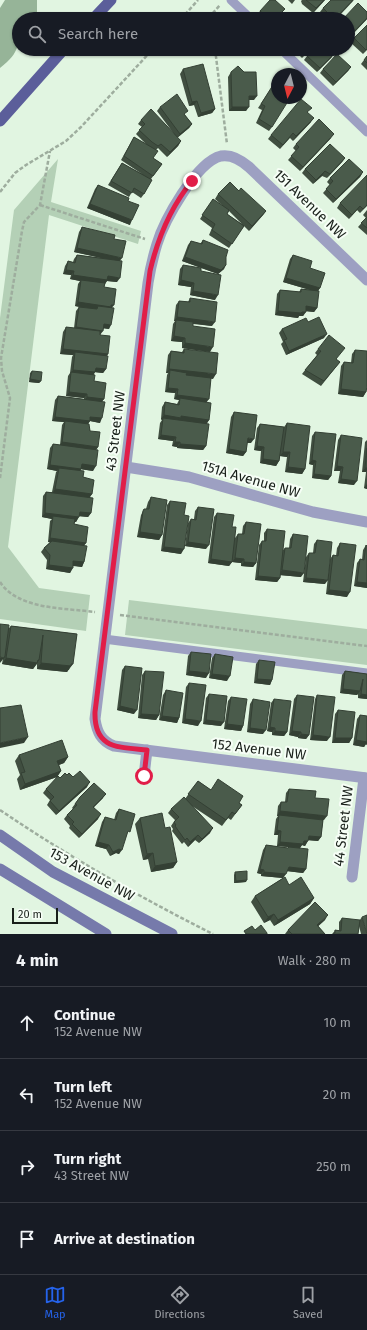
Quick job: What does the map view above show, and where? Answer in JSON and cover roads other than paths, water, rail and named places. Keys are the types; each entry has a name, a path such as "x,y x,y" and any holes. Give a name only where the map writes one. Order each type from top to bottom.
{"main road":[{"path":"100,12 111,0"},
{"path":"0,121 58,56"},
{"name":"153 Avenue NW","path":"0,835 53,872 172,934"},
{"path":"0,869 106,934"}],"street":[{"name":"43 Street NW","path":"102,739 97,732 95,719 148,283 157,243 175,204 207,164 215,159 229,156"},
{"name":"151 Avenue NW","path":"229,156 235,157 249,167 367,280"},
{"name":"151A Avenue NW","path":"126,467 189,477 313,512 367,522"},
{"name":"152 Avenue NW","path":"102,739 114,746 366,778"},
{"path":"144,776 147,750"},
{"name":"44 Street NW","path":"352,877 366,778"}],"lane":[{"path":"231,0 244,12"},
{"path":"289,56 367,132"},
{"path":"104,639 367,673"}]}
